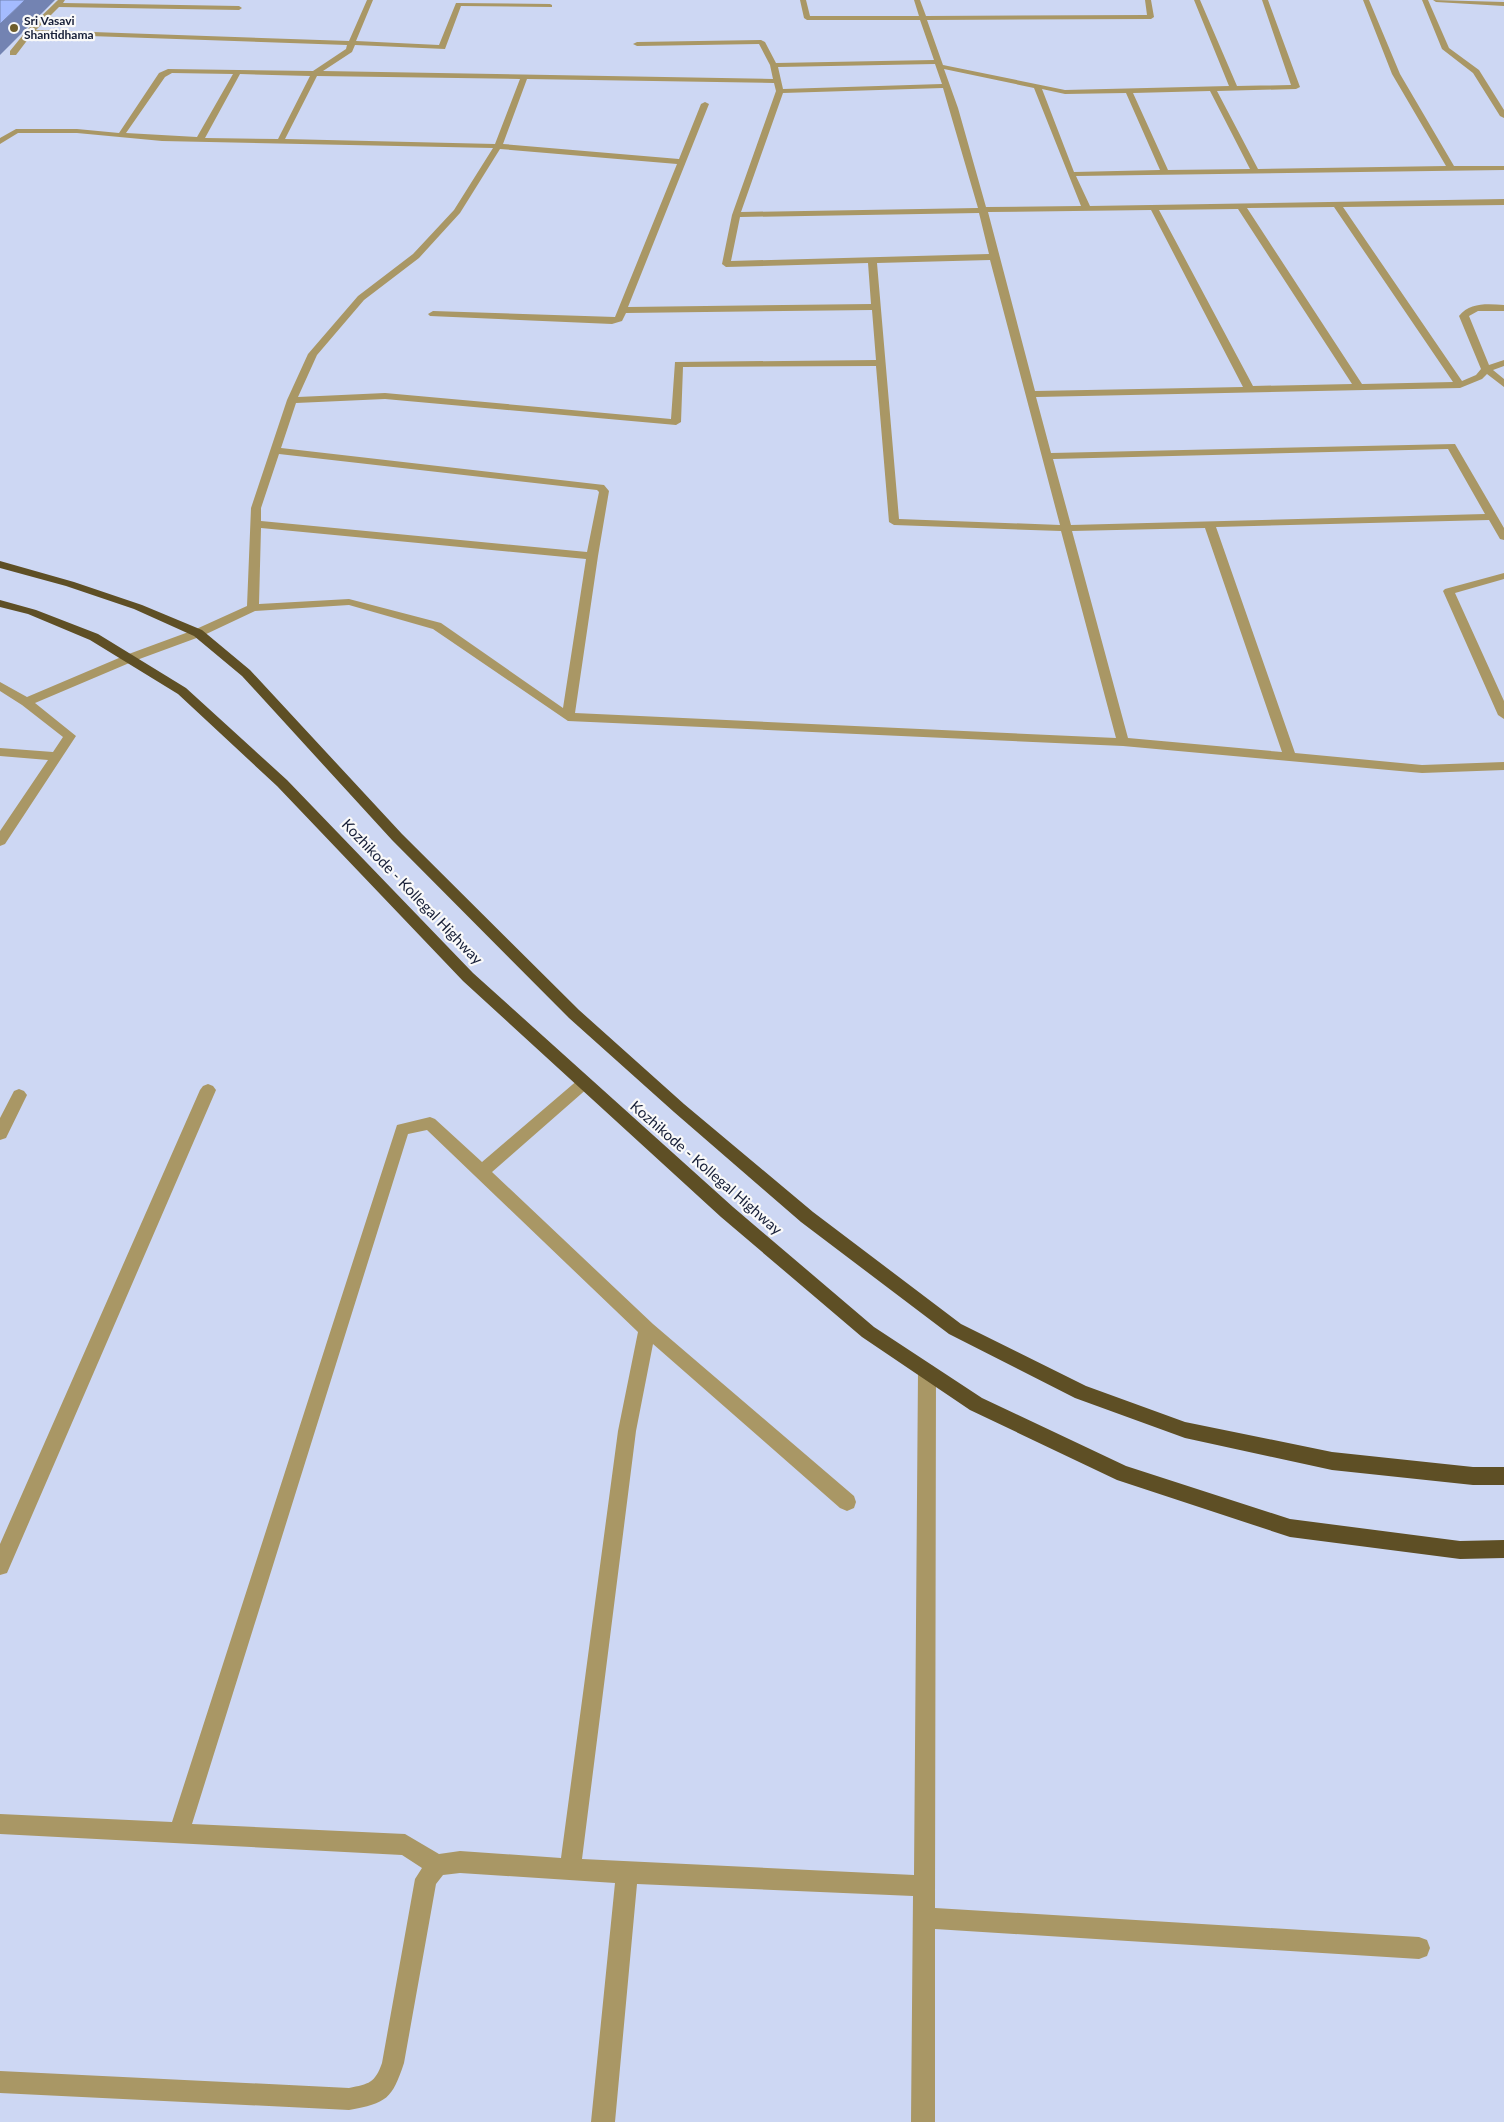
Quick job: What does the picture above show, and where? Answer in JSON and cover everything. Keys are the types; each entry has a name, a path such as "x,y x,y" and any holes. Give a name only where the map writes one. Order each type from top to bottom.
{"highway":[{"name":"Kozhikode - Kollegal Highway","path":"0,564 70,584 138,607 198,633 246,673 397,837 581,1020 679,1108 808,1217 955,1329 1081,1392 1185,1430 1332,1461 1473,1476 1504,1476"},
{"name":"Kozhikode - Kollegal Highway","path":"0,602 32,612 94,637 182,691 282,783 468,976 727,1212 868,1332 976,1404 1123,1474 1290,1528 1460,1550 1504,1549"}],"street":[{"path":"172,7 178,0"},
{"path":"281,140 314,74 349,50 370,0"},
{"path":"803,0 807,18 1151,17 1148,0"},
{"path":"917,0 921,17 954,108 983,210 1123,742"},
{"path":"1197,0 1234,88"},
{"path":"774,64 939,64 1065,92 1296,87 1265,0"},
{"path":"1366,0 1396,74 1452,169"},
{"path":"1425,0 1446,49 1476,72 1504,116"},
{"path":"1436,0 1504,4"},
{"path":"13,53 30,32 59,3 239,8"},
{"path":"30,32 352,43 442,48 458,4 550,6"},
{"path":"637,44 761,42 774,64 780,91 736,215 726,264 994,257"},
{"path":"122,134 165,72 778,81"},
{"path":"201,138 237,73"},
{"path":"253,608 256,508 292,400 313,354 361,298 416,256 457,211 498,146 524,78"},
{"path":"780,91 946,86"},
{"path":"1037,87 1071,174 1087,209"},
{"path":"1212,88 1256,172"},
{"path":"1128,90 1165,173"},
{"path":"433,314 612,321 619,319 704,104"},
{"path":"0,142 16,131 122,134 162,138 498,146 680,162"},
{"path":"1071,174 1504,168"},
{"path":"736,215 1504,202"},
{"path":"1337,205 1460,385"},
{"path":"1242,206 1359,387"},
{"path":"1154,208 1249,390"},
{"path":"872,260 894,522 1066,528 1492,517"},
{"path":"624,310 876,307"},
{"path":"1504,308 1476,308 1466,311 1464,316 1486,369 1504,384"},
{"path":"292,400 385,396 676,422 678,364 881,363"},
{"path":"1030,394 1460,385 1479,377 1486,369 1504,363"},
{"path":"1047,456 1451,446 1504,537"},
{"path":"275,450 584,483 600,487 604,491 592,556 568,716"},
{"path":"256,524 592,556"},
{"path":"1208,524 1290,757"},
{"path":"1504,576 1449,591 1504,715"},
{"path":"26,702 130,658 198,633 253,608 349,602 437,626 568,716 1123,742 1422,769 1504,766"},
{"path":"0,686 26,702 70,736 0,840"},
{"path":"0,752 57,757"},
{"path":"481,1172 584,1083"},
{"path":"0,1566 208,1090"},
{"path":"0,1134 19,1095"},
{"path":"179,1833 402,1129 430,1123 647,1329 848,1502"},
{"path":"570,1870 626,1432 647,1329"},
{"path":"923,2122 927,1372"},
{"path":"0,1824 405,1844 437,1865 460,1862 627,1873 925,1886"},
{"path":"0,2082 348,2099 375,2094 386,2085 393,2063 426,1879 437,1865"},
{"path":"604,2122 627,1873"},
{"path":"925,1918 1419,1948"}],"building":[{"path":"0,0 25,0 0,24"}],"place":[{"name":"Sri Vasavi Shantidhama","path":"14,28"}]}
